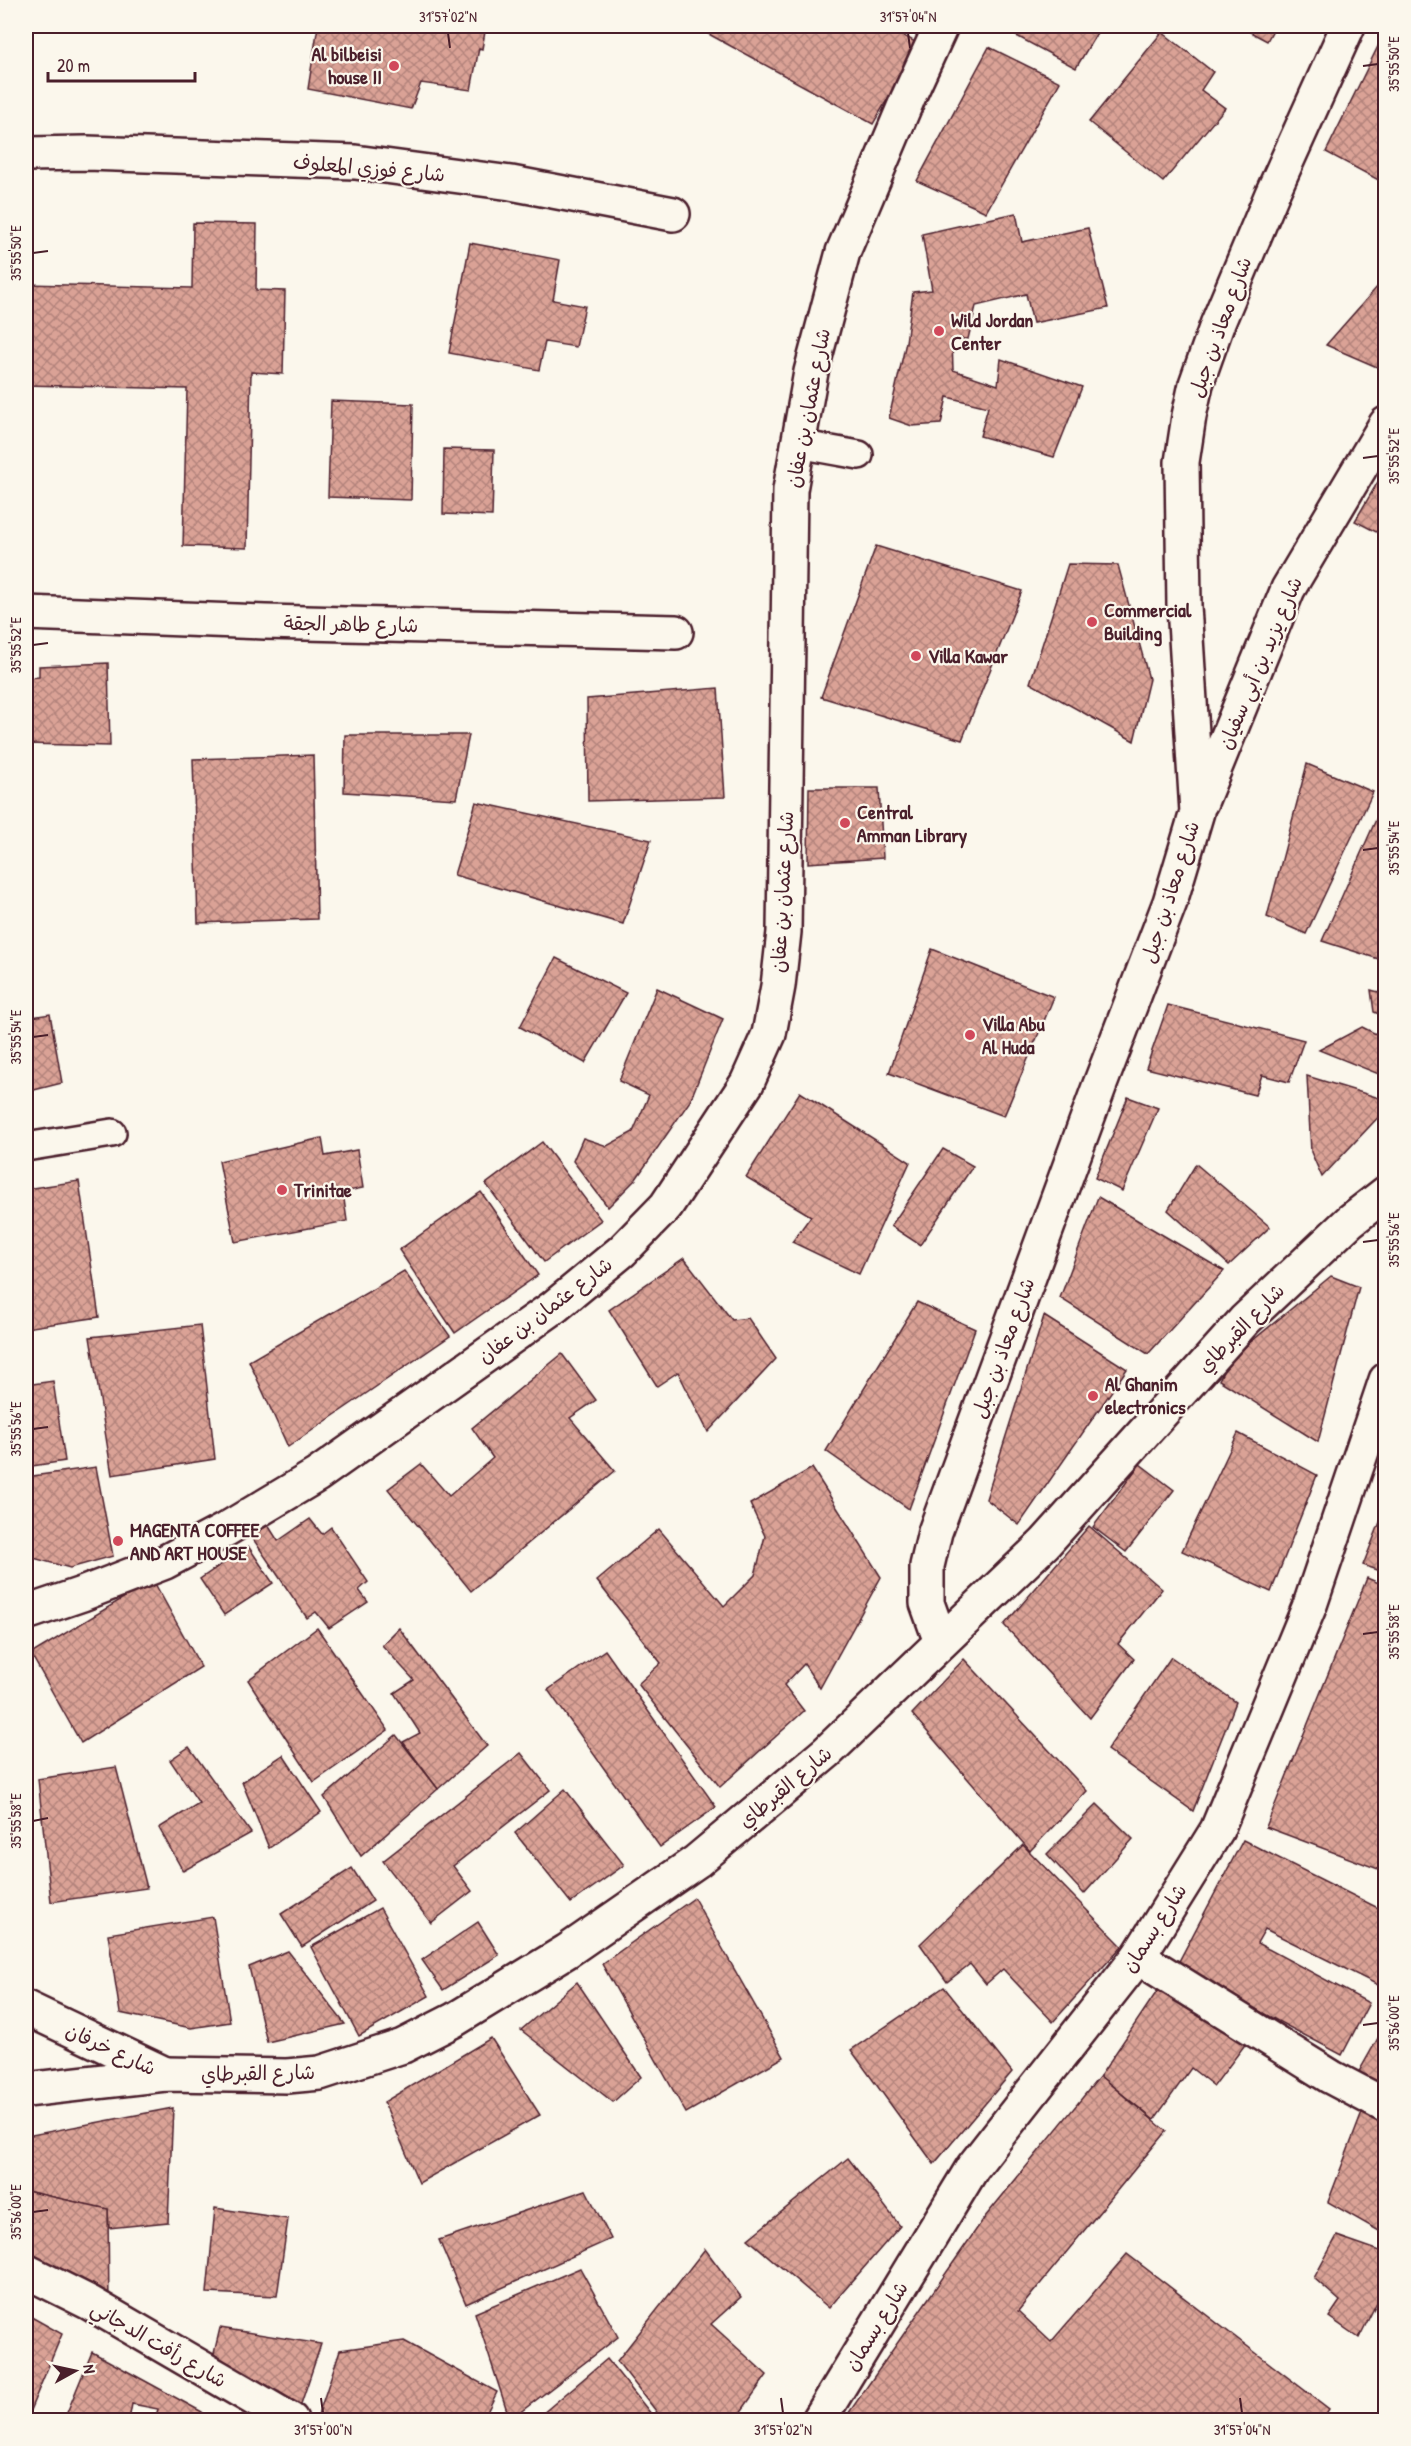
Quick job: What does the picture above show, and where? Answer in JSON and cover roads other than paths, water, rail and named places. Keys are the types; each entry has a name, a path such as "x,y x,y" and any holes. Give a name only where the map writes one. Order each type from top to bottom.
{"street":[{"name":"شارع عثمان بن عفان","path":"26,1613 165,1562 225,1530 317,1475 554,1307 622,1251 666,1206 747,1083 769,1034 778,986 784,932 790,490 811,372 843,252 908,98 942,26"},
{"name":"شارع معاذ بن جبل","path":"941,1642 927,1603 927,1566 935,1532 1099,1087 1170,902 1197,812 1184,584 1182,462 1196,384 1272,194 1348,26"},
{"name":"شارع فوزي المعلوف","path":"26,154 87,153 355,162 511,183 673,214"},
{"name":"شارع يزيد بن أبي سفيان","path":"1197,812 1288,589 1386,424"},
{"name":"شارع طاهر الجقة","path":"26,613 265,622 676,632"},
{"name":"شارع القبرطاي","path":"26,2090 165,2074 287,2076 320,2073 403,2046 454,2020 567,1951 697,1861 827,1752 1045,1543 1245,1320 1350,1221 1386,1193"},
{"name":"شارع بسمان","path":"819,2421 974,2167 1138,1958 1217,1830 1310,1605 1386,1380"},
{"path":"1138,1958 1331,2077 1386,2106"},
{"name":"شارع خرفان","path":"26,2008 165,2074"},
{"name":"شارع رأفت الدجاني","path":"26,2271 90,2303 291,2421"}],"lane":[{"path":"798,444 859,455"},
{"path":"26,1147 112,1133"}],"place":[{"name":"Al bilbeisi house II","path":"394,66"},
{"name":"Wild Jordan Center","path":"939,331"},
{"name":"Commercial Building","path":"1092,622"},
{"name":"Villa Kawar","path":"916,656"},
{"name":"Central Amman Library","path":"845,823"},
{"name":"Villa Abu Al Huda","path":"970,1035"},
{"name":"Trinitae","path":"282,1190"},
{"name":"Al Ghanim electronics","path":"1093,1396"},
{"name":"MAGENTA COFFEE AND ART HOUSE","path":"118,1541"}]}
